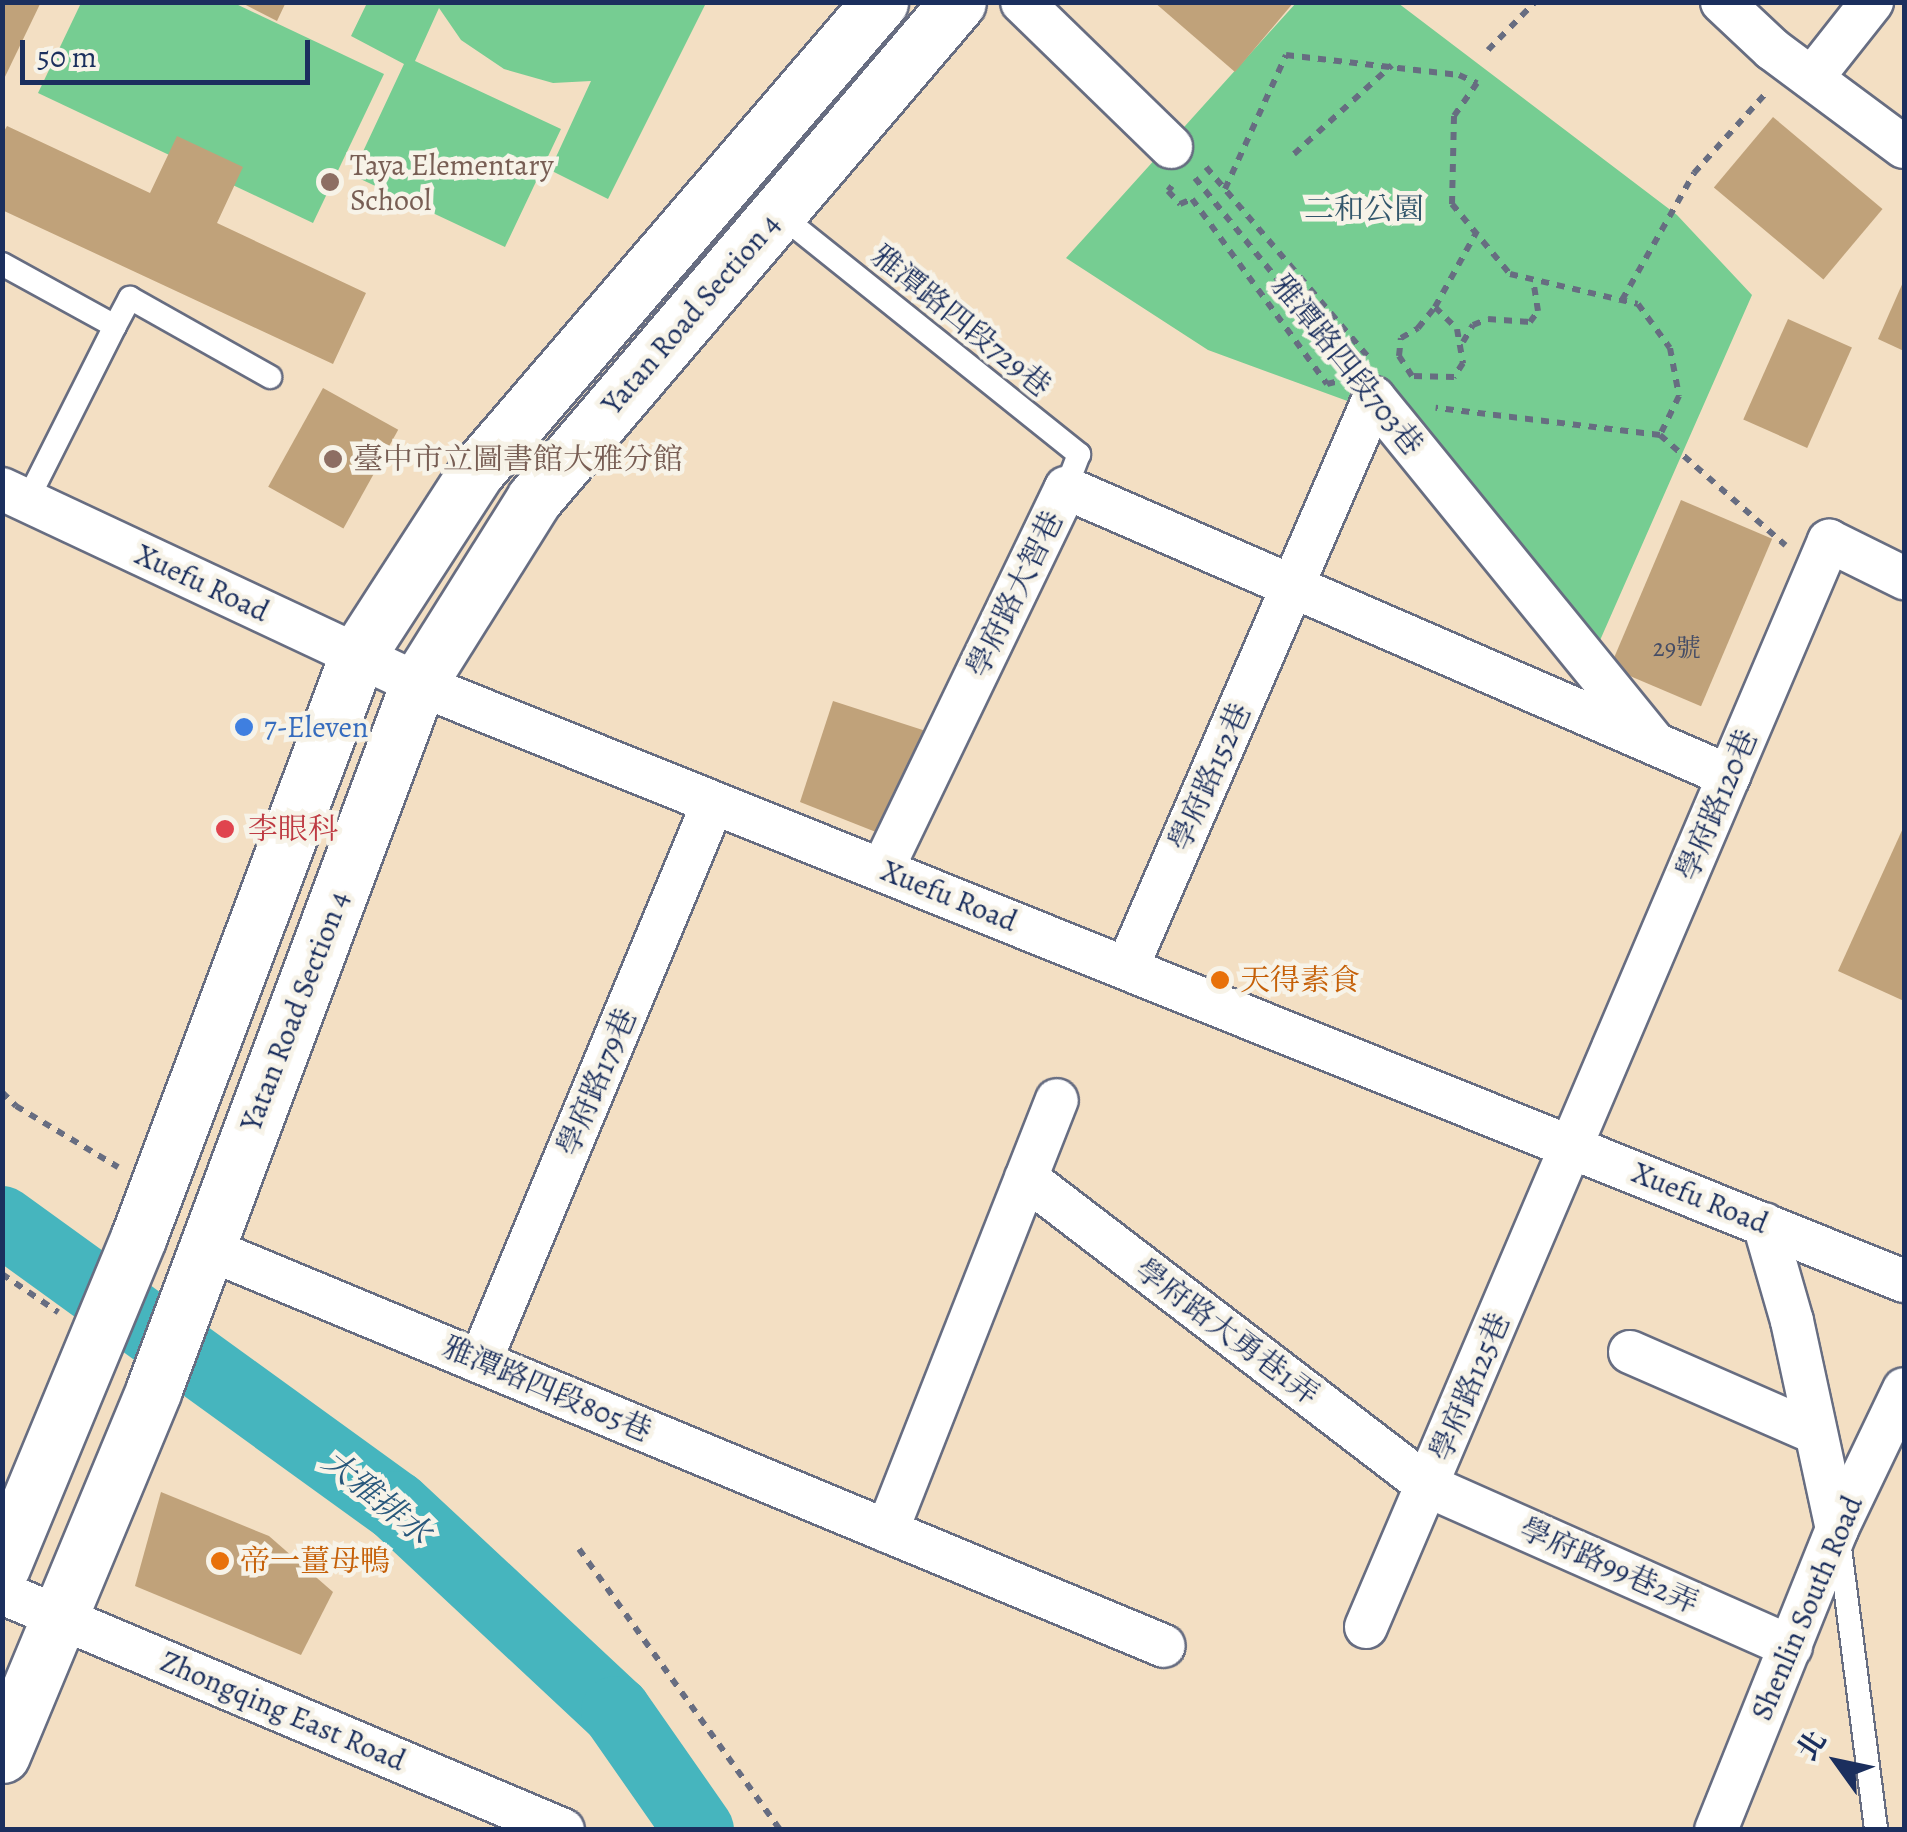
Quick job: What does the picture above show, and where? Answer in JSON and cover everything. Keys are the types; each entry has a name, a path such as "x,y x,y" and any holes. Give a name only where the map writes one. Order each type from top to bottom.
{"street":[{"name":"Yatan Road Section 4","path":"2,1567 82,1332 139,1236 357,656 476,472 880,2"},
{"name":"Yatan Road Section 4","path":"2,1755 154,1389 418,684 534,498 958,2"},
{"path":"1022,2 1179,158"},
{"path":"1722,2 1802,71 1904,147"},
{"path":"1802,71 1872,2"},
{"path":"1294,587 1366,388"},
{"name":"雅潭路四段703巷","path":"1366,388 1655,744"},
{"name":"學府路大智巷","path":"882,870 1066,488 1729,776"},
{"name":"Xuefu Road","path":"15,495 418,684 1904,1281"},
{"name":"學府路120巷","path":"1572,1146 1830,541 1904,578"},
{"name":"學府路152巷","path":"1127,968 1294,587"},
{"name":"學府路179巷","path":"480,1362 714,802"},
{"path":"888,1531 1056,1100"},
{"name":"學府路125巷","path":"1366,1627 1572,1146"},
{"name":"學府路大勇巷1弄","path":"1026,1178 1428,1486"},
{"path":"1764,1224 1792,1321 1838,1529"},
{"name":"雅潭路四段805巷","path":"202,1261 480,1362 1164,1646"},
{"path":"1630,1352 1815,1433"},
{"name":"Shenlin South Road","path":"1716,1830 1838,1529 1904,1389"},
{"name":"學府路99巷2弄","path":"1428,1486 1791,1647"},
{"name":"Zhongqing East Road","path":"2,1593 563,1830"}],"lane":[{"name":"雅潭路四段729巷","path":"778,213 1079,454 1066,488"},
{"path":"2,264 115,326"},
{"path":"15,495 130,298 270,377"},
{"path":"1838,1529 1876,1830"}],"path":[{"path":"1488,50 1535,2"},
{"path":"1225,189 1286,55 1392,66 1432,75 1459,75 1477,83 1454,116 1452,204 1510,274 1638,304 1670,348 1679,396 1660,435"},
{"path":"1294,154 1392,66"},
{"path":"1622,300 1694,173 1802,71"},
{"path":"1179,158 1200,160 1374,363 1366,388 1327,384 1192,199 1180,204 1168,192 1179,158"},
{"name":"雅潭路四段703巷","path":"1179,158 1366,388"},
{"path":"1434,307 1457,328 1463,343 1463,364 1454,377 1412,376 1399,356 1401,338 1418,328 1434,307 1476,233"},
{"path":"1463,343 1473,326 1488,320 1530,322 1538,311 1533,280"},
{"path":"1429,407 1660,435 1816,572"},
{"path":"2,1092 16,1106 128,1173"},
{"path":"2,1274 82,1332"},
{"path":"579,1549 780,1830"}],"green space":[{"path":"367,2 706,3 608,199 550,170 591,81 553,83 504,69 461,40 439,8 415,61 561,129 505,247 352,175 404,64 351,36"},
{"path":"81,3 234,3 384,74 313,223 38,93"},
{"name":"二和公園","path":"1296,3 1398,3 1677,215 1752,295 1594,654 1405,422 1208,350 1066,258"}],"building":[{"path":"2,2 41,2 2,83"},
{"path":"240,2 286,2 277,21"},
{"path":"1154,2 1294,2 1235,72"},
{"path":"1773,117 1883,209 1823,279 1714,187"},
{"path":"7,126 150,193 177,136 243,167 217,223 366,293 333,364 2,210 2,135"},
{"path":"1904,280 1904,351 1878,339"},
{"path":"1788,319 1852,347 1807,448 1743,419"},
{"name":"臺中市立圖書館大雅分館","path":"323,388 398,430 343,529 268,487"},
{"path":"1681,500 1772,539 1701,706 1610,668"},
{"path":"833,701 932,733 886,836 800,802"},
{"path":"1904,826 1904,1001 1838,971"},
{"name":"帝一薑母鴨","path":"161,1492 269,1536 333,1592 301,1655 135,1586"}],"waterway":[{"name":"大雅排水","path":"2,1221 396,1506 616,1711 699,1830"}],"place":[{"name":"Taya Elementary School","path":"330,182"},
{"name":"臺中市立圖書館大雅分館","path":"333,459"},
{"name":"7-Eleven","path":"244,727"},
{"name":"李眼科","path":"225,829"},
{"name":"天得素食","path":"1220,980"},
{"name":"帝一薑母鴨","path":"220,1561"}]}
